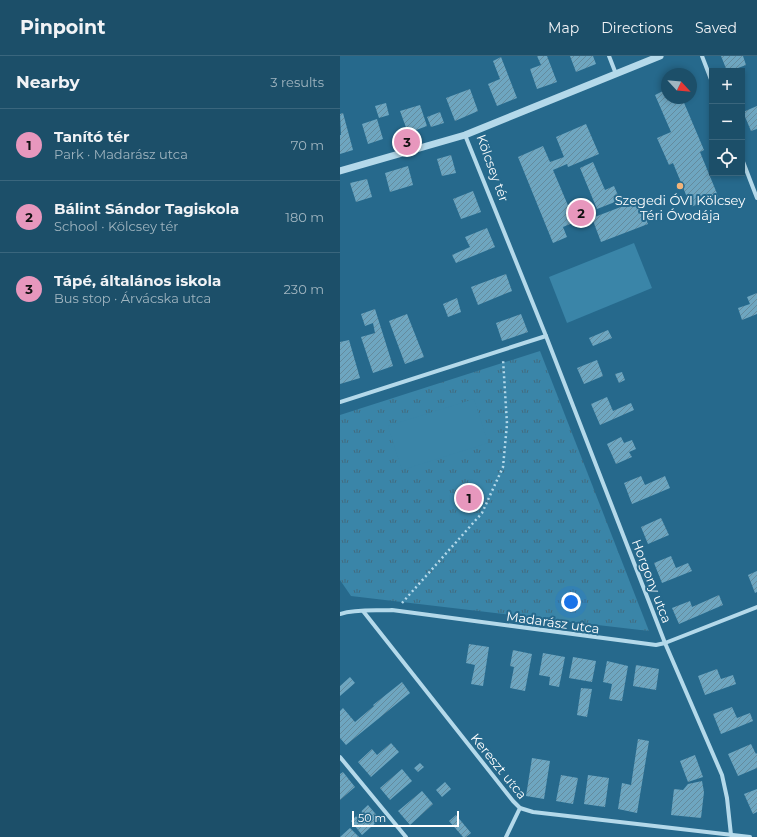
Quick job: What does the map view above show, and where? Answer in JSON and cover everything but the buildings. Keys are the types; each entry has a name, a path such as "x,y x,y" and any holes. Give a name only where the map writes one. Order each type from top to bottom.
{"street":[{"path":"609,56 616,74"},
{"name":"Kölcsey tér","path":"546,336 465,135 660,56"},
{"path":"702,56 709,74"},
{"path":"340,171 465,135"},
{"path":"745,167 757,198"},
{"path":"340,402 546,336"},
{"name":"Horgony utca","path":"546,336 665,644 722,775 727,798 730,835"},
{"name":"Madarász utca","path":"340,614 345,612 392,610 656,645 665,644 757,607"},
{"name":"Kereszt utca","path":"363,611 520,808 533,812 750,837"},
{"path":"340,757 406,837"},
{"path":"506,837 520,808"}],"path":[{"path":"392,610 404,602 482,513 503,466 506,424 502,351"}],"green space":[{"path":"634,243 652,288 567,323 549,277"},
{"path":"540,351 649,631 351,596 340,580 340,415"},
{"path":"474,399 488,443 402,470 388,426"}],"place":[{"name":"Tápé, általános iskola","path":"407,142"},
{"name":"Szegedi ÓVI Kölcsey Téri Óvodája","path":"680,186"},
{"name":"Bálint Sándor Tagiskola","path":"581,213"},
{"name":"Tanító tér","path":"469,498"}]}
